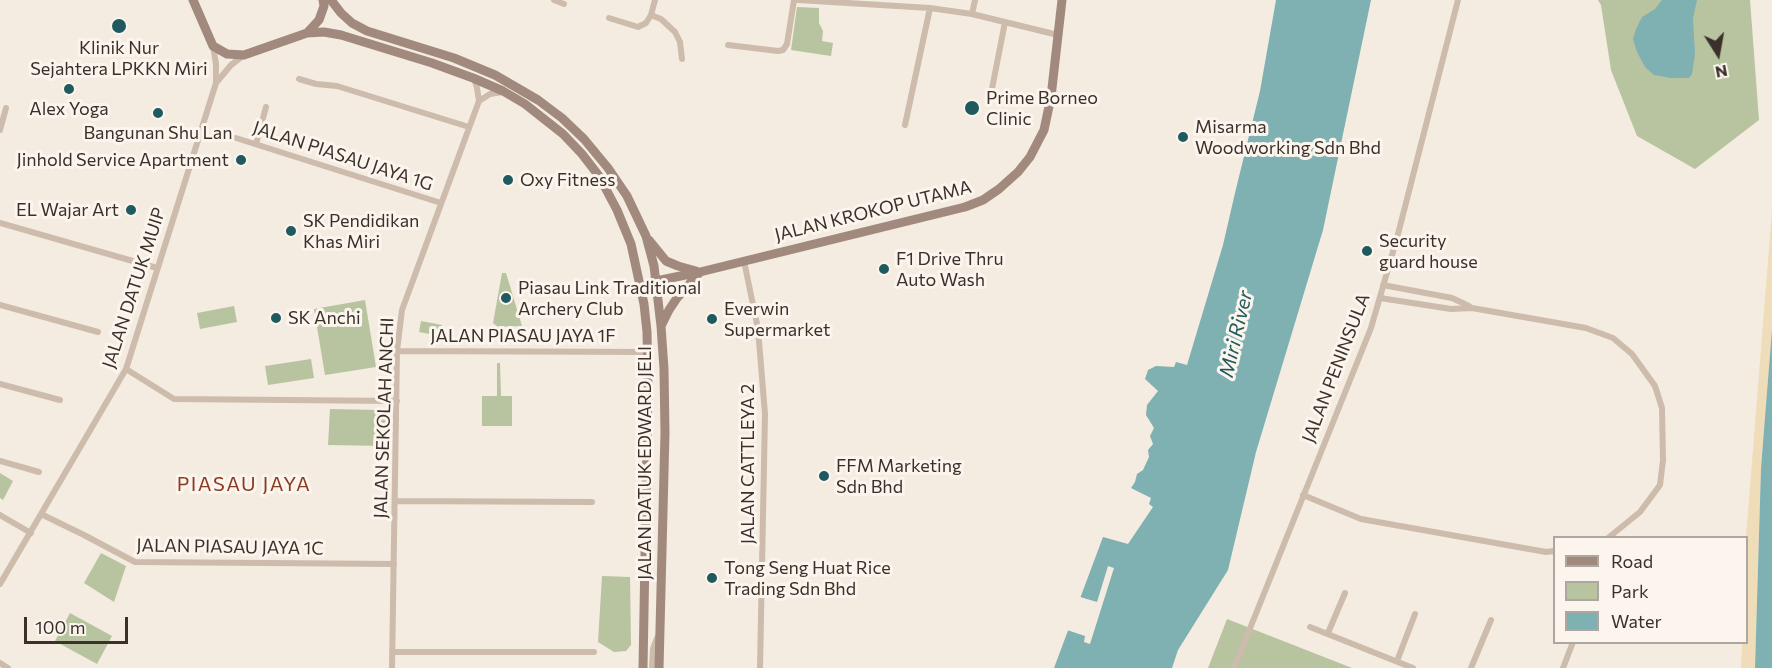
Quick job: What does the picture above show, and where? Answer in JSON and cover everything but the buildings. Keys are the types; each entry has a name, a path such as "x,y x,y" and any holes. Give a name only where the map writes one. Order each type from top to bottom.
{"street":[{"path":"193,0 213,46 216,83"},
{"path":"216,83 231,65 244,55 307,33 320,20 324,6 323,0"},
{"name":"JALAN DATUK EDWARD JELI","path":"331,0 341,13 367,31 454,58 495,75 546,106 584,139 627,196 646,236 656,281 661,326 665,433 659,668"},
{"path":"554,0 564,4"},
{"path":"609,18 638,27 646,23 655,0"},
{"path":"728,45 783,50 787,44 796,0 892,3 930,8 972,14 1058,35"},
{"path":"972,14 975,0"},
{"name":"JALAN KROKOP UTAMA","path":"656,281 965,207 983,200 1018,172 1030,157 1044,130 1051,97 1062,0"},
{"name":"JALAN PENINSULA","path":"1234,668 1371,328 1458,0"},
{"path":"905,125 930,8"},
{"path":"651,15 661,19 675,32 680,42 682,59"},
{"path":"990,99 1005,22"},
{"name":"JALAN DATUK EDWARD JELI","path":"307,33 324,32 342,35 432,63 503,91 525,104 563,134 593,169 617,210 637,270 644,304 649,352 643,668"},
{"path":"213,46 227,54 244,55"},
{"path":"473,78 479,101 490,94 503,91"},
{"path":"298,79 316,84 338,86 469,127"},
{"name":"JALAN DATUK MUIP","path":"0,584 126,369 216,83"},
{"name":"JALAN SEKOLAH ANCHI","path":"392,668 397,351 402,310 479,101"},
{"path":"256,144 266,107"},
{"path":"0,130 6,108"},
{"name":"JALAN PIASAU JAYA 1G","path":"236,138 441,203"},
{"path":"0,223 157,268"},
{"path":"646,236 666,261 700,272 673,304 661,326"},
{"name":"JALAN CATTLEYA 2","path":"744,261 758,329 765,414 760,668"},
{"path":"637,270 656,281 644,304"},
{"path":"1383,285 1452,298 1472,308"},
{"path":"1380,298 1450,309 1472,308 1586,328 1612,338 1632,354 1655,386 1662,408 1663,460 1660,485 1640,512 1609,536"},
{"path":"0,305 98,332"},
{"name":"JALAN PIASAU JAYA 1F","path":"397,351 649,352"},
{"path":"126,369 174,399 397,401"},
{"path":"0,384 60,400"},
{"path":"0,461 39,472"},
{"path":"1303,495 1361,519 1545,552 1553,551"},
{"path":"395,501 592,502"},
{"name":"JALAN PIASAU JAYA 1C","path":"41,514 135,562 394,564"},
{"path":"0,515 31,533"},
{"path":"1328,633 1345,593"},
{"path":"1397,662 1415,614"},
{"path":"1471,668 1491,620"},
{"path":"1310,627 1413,668"},
{"path":"652,668 653,649 660,632"},
{"path":"1563,668 1572,644"},
{"path":"392,652 594,652"},
{"path":"0,663 8,668"}],"green space":[{"path":"1598,0 1750,0 1759,120 1695,169 1637,136 1611,70 1601,5"},
{"path":"797,7 819,8 819,23 823,31 822,41 833,43 831,56 791,50"},
{"name":"Piasau Link Traditional Archery Club","path":"502,273 506,273 522,326 498,327 493,323"},
{"path":"365,300 376,367 325,375 314,309"},
{"path":"234,306 237,322 200,329 197,313"},
{"path":"421,321 442,325 440,336 419,332"},
{"path":"311,359 314,378 268,385 265,366"},
{"path":"497,363 500,363 501,396 512,396 512,426 482,426 482,396 497,396"},
{"path":"330,409 379,410 388,422 386,446 328,445"},
{"path":"0,473 13,481 3,500 0,498"},
{"path":"101,553 126,566 114,602 84,583"},
{"path":"602,576 630,577 631,645 626,651 614,652 598,642"},
{"path":"70,613 112,636 97,664 55,641"},
{"path":"1227,619 1352,668 1208,668"}],"sand":[{"path":"1772,211 1772,329 1761,468 1755,668 1741,668 1742,644 1748,644 1748,536 1746,536"}],"water":[{"name":"Miri River","path":"1276,0 1371,0 1323,230 1256,452 1228,570 1178,650 1172,668 1054,668 1103,537 1128,544 1153,507 1149,504 1151,498 1131,488 1137,474 1143,470 1149,457 1148,450 1153,444 1150,436 1154,428 1146,415 1147,405 1158,391 1145,379 1148,370 1156,366 1174,367 1176,362 1187,365 1223,245 1260,91"},
{"path":"1662,0 1697,0 1693,19 1695,54 1692,74 1689,78 1654,75 1645,67 1637,52 1633,39 1636,29 1642,17 1655,9"},
{"path":"1772,329 1772,668 1755,668 1761,468"}],"pier":[{"path":"1108,566 1114,568 1090,644 1084,642 1085,636 1064,629 1077,596 1097,602"}],"place":[{"name":"Klinik Nur Sejahtera LPKKN Miri","path":"119,26"},
{"name":"Alex Yoga","path":"69,89"},
{"name":"Prime Borneo Clinic","path":"972,108"},
{"name":"Bangunan Shu Lan","path":"158,113"},
{"name":"Misarma Woodworking Sdn Bhd","path":"1183,137"},
{"name":"Jinhold Service Apartment","path":"241,160"},
{"name":"Oxy Fitness","path":"508,180"},
{"name":"EL Wajar Art","path":"131,210"},
{"name":"SK Pendidikan Khas Miri","path":"291,231"},
{"name":"Security guard house","path":"1367,251"},
{"name":"F1 Drive Thru Auto Wash","path":"884,269"},
{"name":"Piasau Link Traditional Archery Club","path":"506,298"},
{"name":"SK Anchi","path":"276,318"},
{"name":"Everwin Supermarket","path":"712,319"},
{"name":"FFM Marketing Sdn Bhd","path":"824,476"},
{"name":"Tong Seng Huat Rice Trading Sdn Bhd","path":"712,578"}],"district":[{"name":"PIASAU JAYA","path":"244,484"}]}
